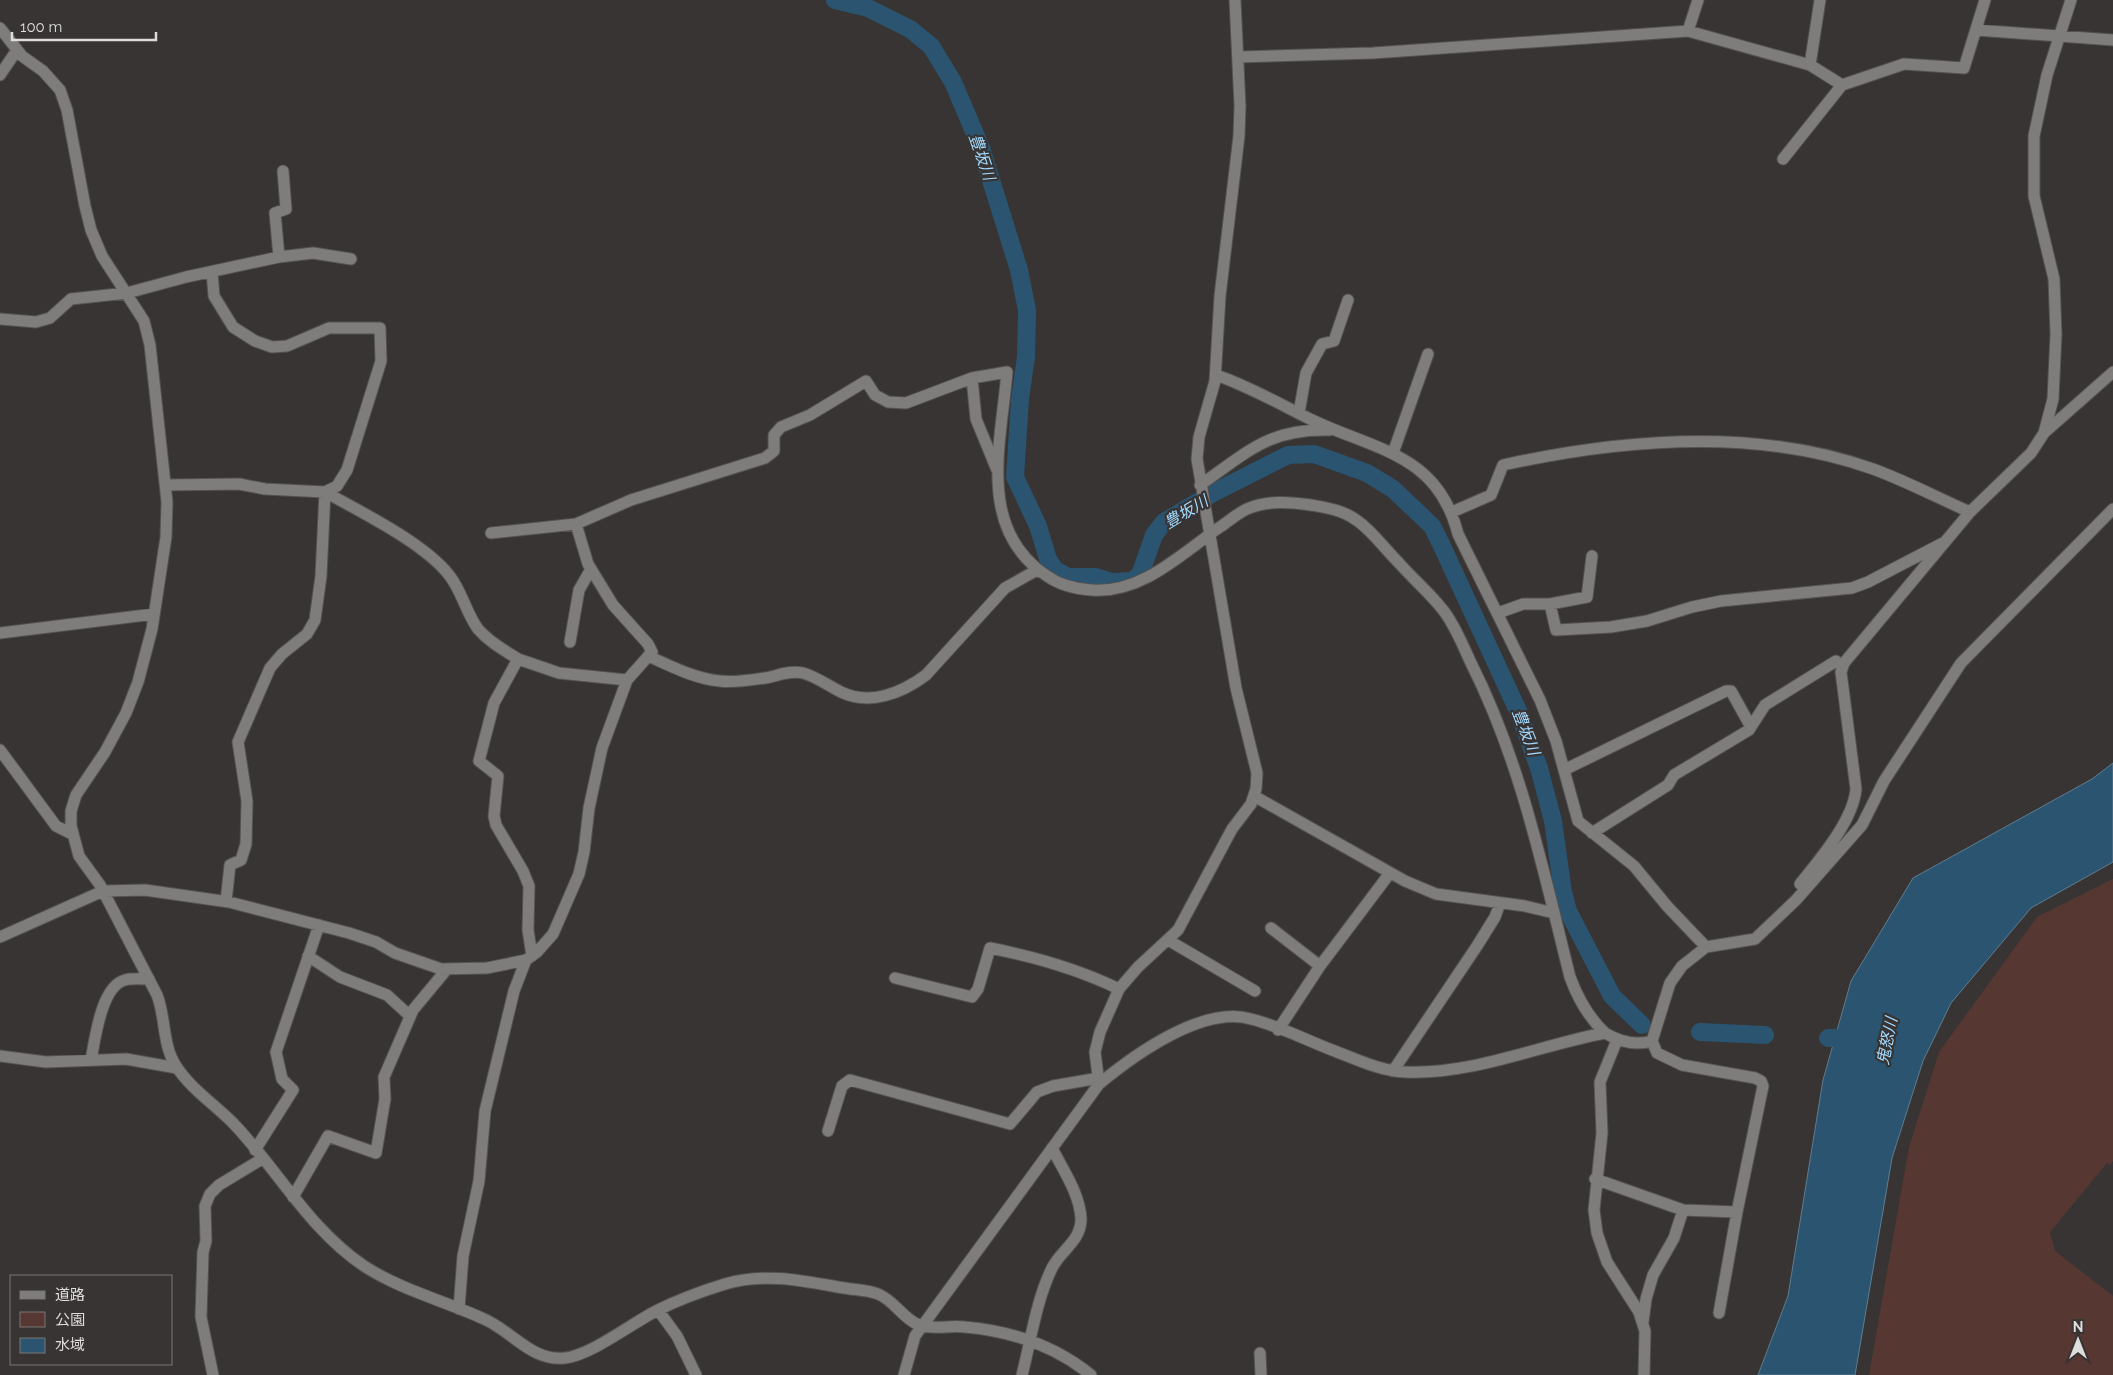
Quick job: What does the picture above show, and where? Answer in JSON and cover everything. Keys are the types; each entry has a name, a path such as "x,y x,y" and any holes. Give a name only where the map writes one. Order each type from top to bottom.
{"street":[{"path":"1099,1081 1095,1052 1100,1032 1119,989 1138,967 1178,930 1194,905 1232,829 1251,804 1257,773 1236,688 1208,533 1197,459 1199,437 1216,375 1220,296 1239,136 1240,106 1235,0"},
{"path":"1688,30 1698,0"},
{"path":"1810,66 1820,0"},
{"path":"1783,160 1842,85 1904,64 1964,68 1985,0"},
{"path":"2044,433 2053,399 2056,334 2054,279 2034,196 2034,136 2047,74 2071,0"},
{"path":"0,28 17,50 43,71 60,90 66,110 91,230 102,256 144,321 150,345 165,485 166,537 154,614 138,682 126,713 105,752 76,794 71,811 72,834 79,856 103,891 163,1009 165,1036 177,1068 233,1124 320,1229 365,1266 397,1284 487,1320 530,1351 544,1357 564,1359 582,1354 658,1310 696,1293 729,1282 757,1278 786,1278 879,1294 922,1326 984,1328 1014,1334 1031,1340 1091,1375"},
{"path":"1238,57 1373,53 1688,30 1810,66 1842,85"},
{"path":"1976,30 2113,40"},
{"path":"0,74 17,50"},
{"path":"279,257 275,214 286,209 283,171"},
{"path":"0,319 36,322 50,318 71,299 127,294 279,257 313,254 352,259"},
{"path":"212,272 214,296 233,327 255,341 272,347 287,346 329,328 380,328 381,361 347,470 338,486 325,492"},
{"path":"1299,413 1306,373 1322,344 1334,341 1348,300"},
{"path":"1393,453 1428,354"},
{"path":"491,533 576,524 631,500 765,458 774,451 774,435 781,427 810,415 866,381 875,395 888,402 906,403 972,378 1007,372 998,474 1000,512 1004,526 1015,545 1037,570 1053,581 1074,589 1099,591 1120,589 1156,572 1208,533 1246,510 1270,503 1294,503 1328,508 1348,515 1365,528 1444,611 1486,692 1506,739 1520,783 1576,996 1592,1020 1605,1033 1617,1040 1639,1044 1653,1037"},
{"path":"1796,900 1798,887 1829,849 1855,801 1856,789 1841,672 1844,663 1970,512 2031,453 2044,433 2113,372"},
{"path":"1216,375 1249,387 1299,413 1393,453 1414,466 1435,484 1452,512 1458,534 1540,700 1556,741 1578,821 1634,866 1667,906 1706,948"},
{"path":"972,378 976,419 998,474"},
{"path":"1201,488 1263,442 1281,434 1304,429 1337,430"},
{"path":"1452,512 1491,495 1503,465 1565,451 1610,446 1726,441 1770,445 1814,453 1873,469 1970,512"},
{"path":"165,485 239,484 265,489 325,492 375,519 431,557 449,575 478,628 490,641 518,659 559,673 627,680"},
{"path":"226,901 230,865 241,860 246,844 247,801 238,742 270,668 282,654 307,634 315,620 320,584 325,492"},
{"path":"1718,1313 1736,1212 1763,1086 1761,1081 1755,1078 1682,1065 1657,1053 1653,1037 1670,982 1682,966 1706,948 1755,939 1796,900 1862,825 1884,780 1961,663 2113,508"},
{"path":"459,1308 462,1256 479,1181 485,1111 514,991 529,958 553,934 578,874 584,852 589,808 602,748 627,680 652,652 648,644 613,605 591,569 576,524"},
{"path":"1550,604 1556,630 1611,627 1647,621 1692,607 1722,601 1852,588 1868,582 1947,541"},
{"path":"1498,613 1524,604 1550,604 1587,598 1592,556"},
{"path":"570,642 579,590 591,569"},
{"path":"648,656 688,674 720,681 766,678 788,672 804,673 844,693 859,697 890,696 911,686 926,675 1005,588 1037,570"},
{"path":"0,633 154,614"},
{"path":"518,659 494,703 479,761 498,776 494,816 496,825 524,871 529,886 529,958"},
{"path":"1592,833 1668,785 1674,775 1751,728 1765,705 1836,661"},
{"path":"1564,770 1726,691 1731,691 1751,728"},
{"path":"0,750 56,826 72,834"},
{"path":"1254,796 1390,873 1436,894 1554,913"},
{"path":"1278,1030 1320,966 1390,873"},
{"path":"0,936 103,891 145,890 226,901 319,925 376,942 395,953 441,970 487,968 529,958"},
{"path":"1393,1071 1477,946 1495,917 1500,903"},
{"path":"213,1375 201,1317 203,1252 206,1241 205,1206 210,1194 219,1185 258,1155 293,1090 282,1079 276,1052 319,925"},
{"path":"1271,928 1320,966"},
{"path":"1168,940 1255,992"},
{"path":"895,978 972,997 978,989 990,948 1083,972 1119,989"},
{"path":"308,956 340,977 387,995 410,1016"},
{"path":"293,1197 328,1136 376,1153 385,1099 384,1077 413,1010 447,969"},
{"path":"91,1060 107,997 116,984 125,980 149,979"},
{"path":"904,1375 915,1336 1099,1081 1140,1052 1189,1026 1220,1018 1250,1018 1374,1066 1393,1071 1430,1071 1462,1066 1605,1033"},
{"path":"1617,1040 1600,1082 1602,1133 1595,1179 1594,1210 1597,1232 1607,1262 1639,1312 1645,1331 1644,1375"},
{"path":"0,1056 46,1062 126,1059 177,1068"},
{"path":"828,1131 842,1086 850,1080 1010,1124 1037,1092 1053,1086 1099,1081"},
{"path":"1022,1375 1040,1298 1052,1266 1079,1232 1081,1218 1076,1196 1052,1148"},
{"path":"1595,1179 1683,1210 1736,1212"},
{"path":"1642,1324 1646,1299 1653,1275 1674,1238 1683,1210"},
{"path":"658,1310 677,1336 696,1375"},
{"path":"1260,1353 1261,1375"}],"green space":[{"path":"2113,879 2113,1161 2110,1165 2107,1163 2050,1232 2055,1251 2113,1296 2113,1375 1869,1375 1909,1147 1939,1052 2037,917"}],"water":[{"name":"鬼怒川","path":"2113,763 2113,862 2031,908 1951,1003 1923,1061 1892,1158 1855,1375 1758,1375 1788,1296 1823,1080 1851,981 1913,878 2092,779"}],"waterway":[{"name":"豊坂川","path":"835,0 868,8 910,29 931,46 953,82 981,148 1019,270 1027,310 1026,357 1020,399 1015,477 1038,526 1048,559 1055,570 1068,577 1096,577 1112,582 1132,581 1140,575 1154,535 1164,522 1213,493 1288,455 1314,454 1367,473 1393,489 1432,526 1441,544 1519,713 1539,768 1553,821 1563,892 1568,911 1612,996 1642,1025"},
{"name":"豊坂川","path":"1700,1032 1765,1035"},
{"name":"豊坂川","path":"1828,1038 1858,1038"}]}
